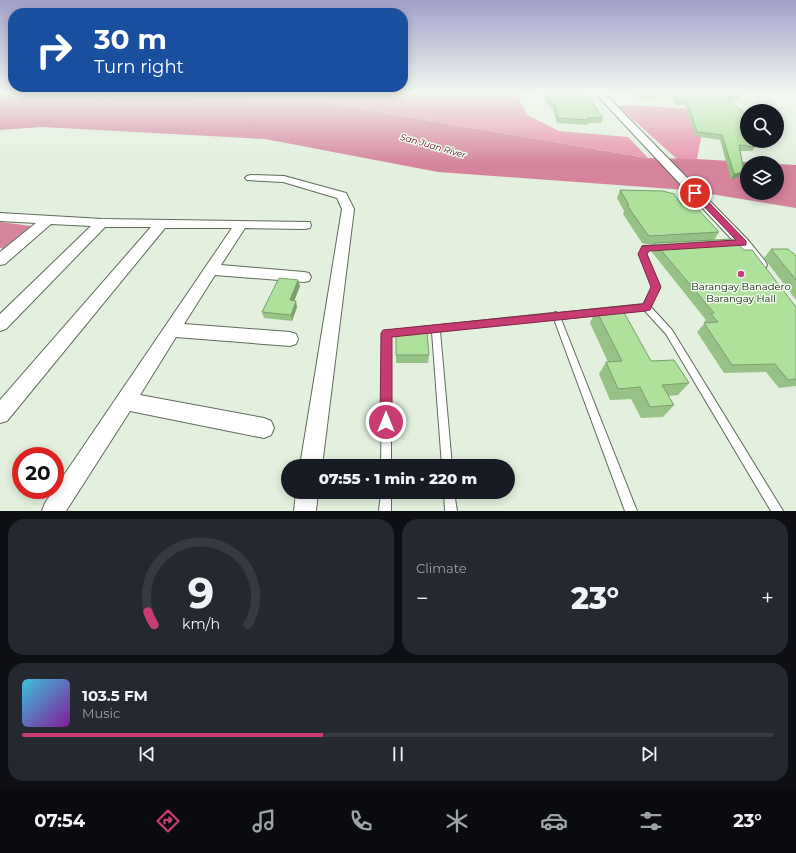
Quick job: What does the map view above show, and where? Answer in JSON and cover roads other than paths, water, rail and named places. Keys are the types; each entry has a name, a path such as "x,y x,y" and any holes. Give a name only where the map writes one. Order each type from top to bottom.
{"street":[{"path":"621,117 743,243 769,278"},
{"path":"251,178 284,179 332,192 342,196 348,209 312,459"},
{"path":"0,217 102,223 305,225"},
{"path":"0,260 48,220"},
{"path":"0,324 102,223"},
{"path":"0,414 160,224"},
{"path":"53,511 173,330 241,224"},
{"path":"212,270 304,278"},
{"path":"173,330 290,339"},
{"path":"126,401 264,428"},
{"path":"305,511 306,499"}],"lane":[{"path":"728,244 743,243"},
{"path":"646,307 656,287 643,254 645,248 668,247"},
{"path":"386,459 387,333 646,307"},
{"path":"646,307 669,332 777,511"},
{"path":"556,315 631,511"},
{"path":"436,328 446,459"},
{"path":"385,511 386,499"},
{"path":"450,499 451,511"}],"water":[{"name":"San Juan River","path":"0,117 408,117 647,158 740,162 740,199 686,190 438,172 265,139 42,127 0,130"},
{"path":"784,164 796,165 796,208 747,200 784,200"},
{"path":"0,222 31,226 4,249 0,248"}],"place":[{"name":"Barangay Banadero Barangay Hall","path":"741,274"}]}
